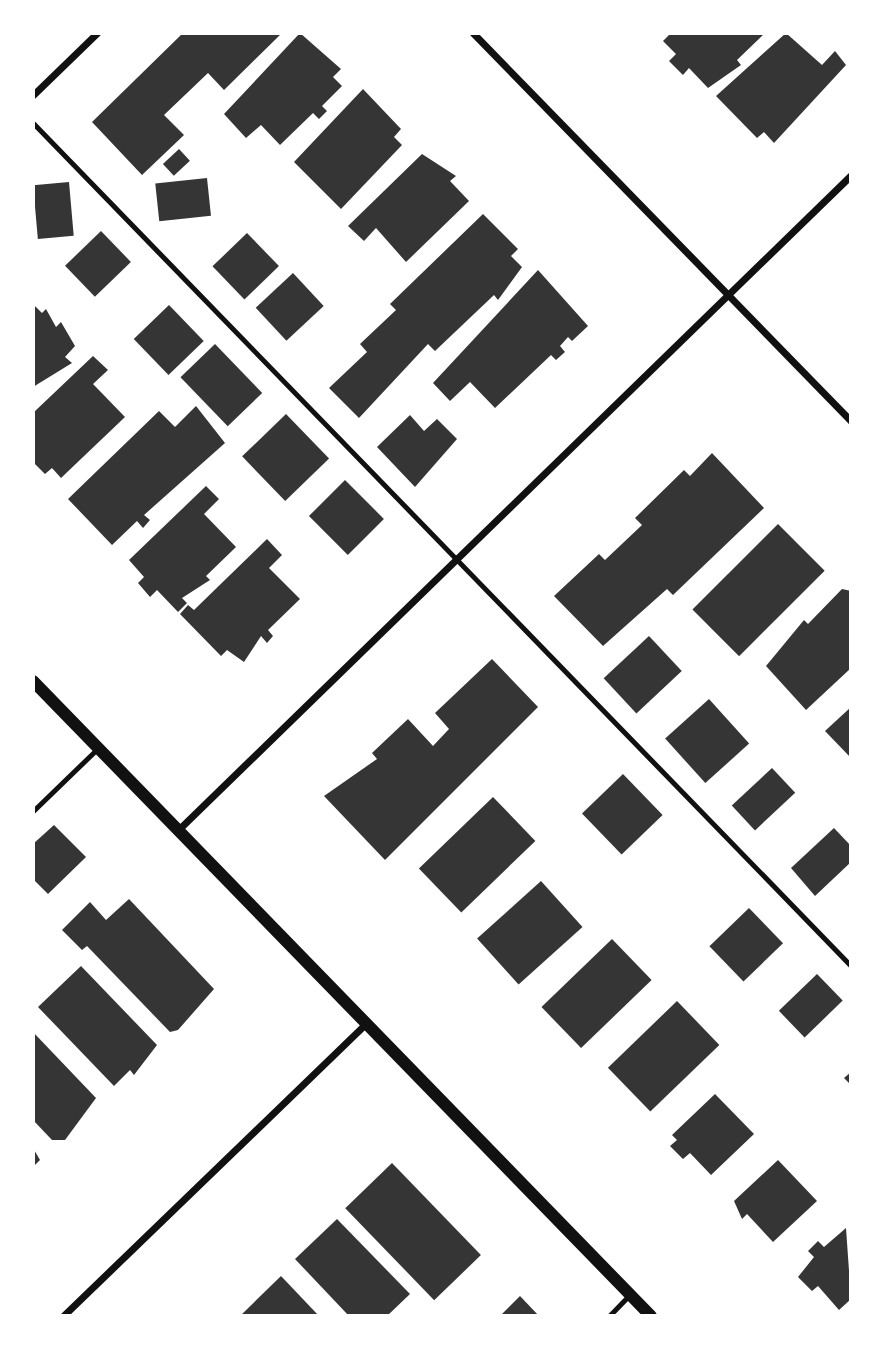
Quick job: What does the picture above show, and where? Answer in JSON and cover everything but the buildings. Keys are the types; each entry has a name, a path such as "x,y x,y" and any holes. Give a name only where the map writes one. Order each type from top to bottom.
{"street":[{"path":"33,96 97,33"},
{"path":"473,33 851,421"},
{"path":"178,830 851,175"},
{"path":"33,681 651,1316"},
{"path":"63,1316 366,1023"}],"lane":[{"path":"33,123 851,966"},
{"path":"33,811 98,748"},
{"path":"608,1316 631,1294"}]}
